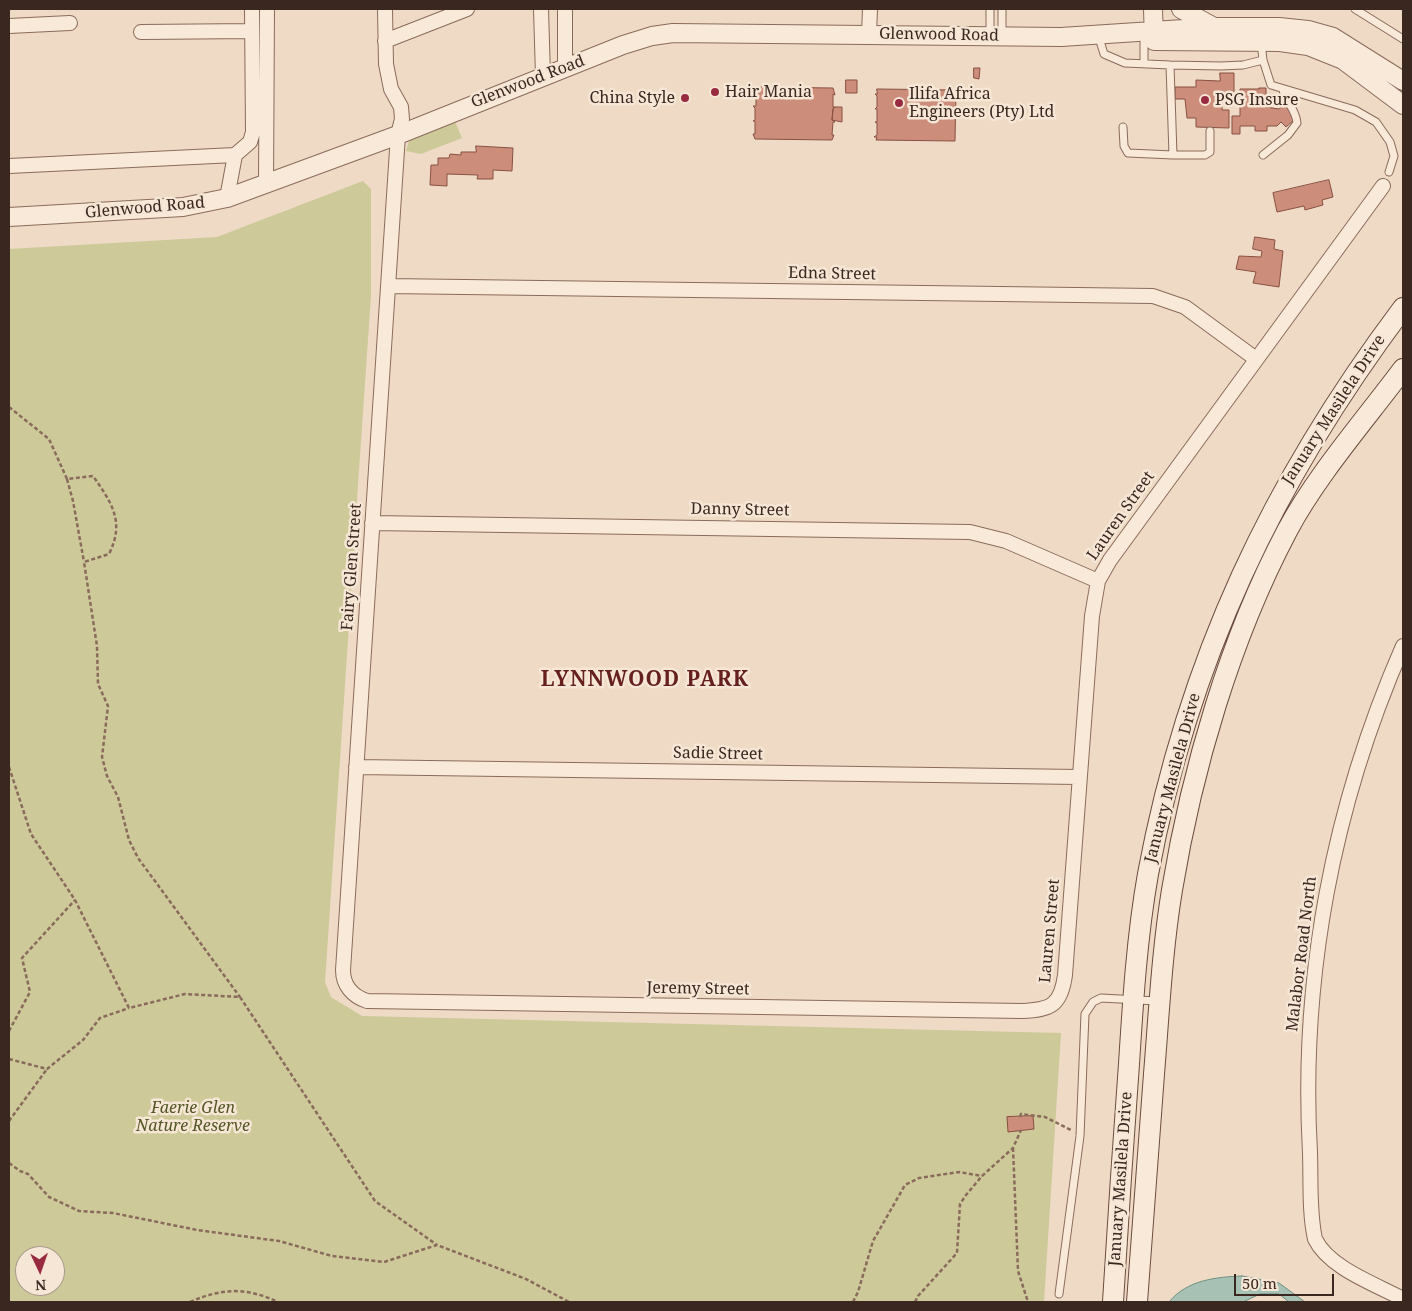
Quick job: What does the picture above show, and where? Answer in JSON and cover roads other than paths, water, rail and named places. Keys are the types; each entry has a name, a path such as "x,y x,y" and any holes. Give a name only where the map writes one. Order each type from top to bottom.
{"main road":[{"name":"January Masilela Drive","path":"1113,1302 1133,1000 1144,905 1157,832 1185,721 1215,634 1254,546 1301,457 1336,401 1403,308"},
{"name":"January Masilela Drive","path":"1137,1302 1160,1002 1170,905 1184,831 1210,727 1253,604 1276,554 1303,503 1403,369"}],"street":[{"path":"9,166 235,155 250,142 254,132 252,9"},
{"path":"266,184 267,9"},
{"name":"Fairy Glen Street","path":"357,997 346,985 343,974 398,135 402,119 401,107 391,89 385,41 385,9"},
{"path":"385,41 467,9"},
{"path":"541,9 543,76"},
{"path":"565,9 565,68"},
{"path":"870,9 870,34"},
{"path":"1149,36 1153,9"},
{"path":"1181,9 1214,27"},
{"path":"9,26 70,23"},
{"name":"Glenwood Road","path":"1061,37 1100,41 1214,27 1261,34 1328,53 1363,74 1403,105"},
{"name":"Glenwood Road","path":"9,217 183,207 227,198 398,135 638,40 673,33 1061,37 1261,34 1294,28 1333,37 1368,57 1403,81"},
{"path":"141,32 252,31"},
{"path":"227,198 235,155"},
{"name":"Lauren Street","path":"1038,1011 1050,1007 1057,1001 1064,984 1092,616 1098,581 1118,548 1384,186"},
{"name":"Edna Street","path":"388,286 1153,296 1185,307 1256,359"},
{"name":"Danny Street","path":"372,523 970,532 1006,541 1098,581"},
{"name":"Malabor Road North","path":"1403,646 1371,724 1342,818 1326,890 1312,990 1307,1082 1315,1240 1321,1250 1342,1266 1403,1299"},
{"name":"Sadie Street","path":"356,767 1079,777"},
{"name":"Jeremy Street","path":"357,997 367,1001 385,1002 1038,1011"}],"lane":[{"path":"990,9 996,36"},
{"path":"996,36 1002,9"},
{"path":"1355,9 1403,39"},
{"path":"1261,34 1263,60 1271,85 1282,90 1354,110 1376,122 1390,142 1394,156 1389,172"},
{"path":"1144,64 1149,36"},
{"path":"1100,41 1102,52 1108,57 1126,63 1221,66 1243,65 1263,60"},
{"path":"1170,65 1173,155"},
{"path":"1263,155 1288,135 1297,123 1295,112 1282,90"},
{"path":"1123,127 1124,146 1128,153 1205,155 1210,152 1210,131"},
{"path":"1059,1294 1080,1136 1085,1014 1093,1002 1101,998 1160,1002"}],"place":[{"name":"Hair Mania","path":"715,92"},
{"name":"China Style","path":"685,98"},
{"name":"PSG Insure","path":"1205,100"},
{"name":"Ilifa Africa Engineers (Pty) Ltd","path":"899,103"}],"district":[{"name":"LYNNWOOD PARK","path":"645,680"}],"park label":[{"name":"Faerie Glen Nature Reserve","path":"193,1117"}]}
